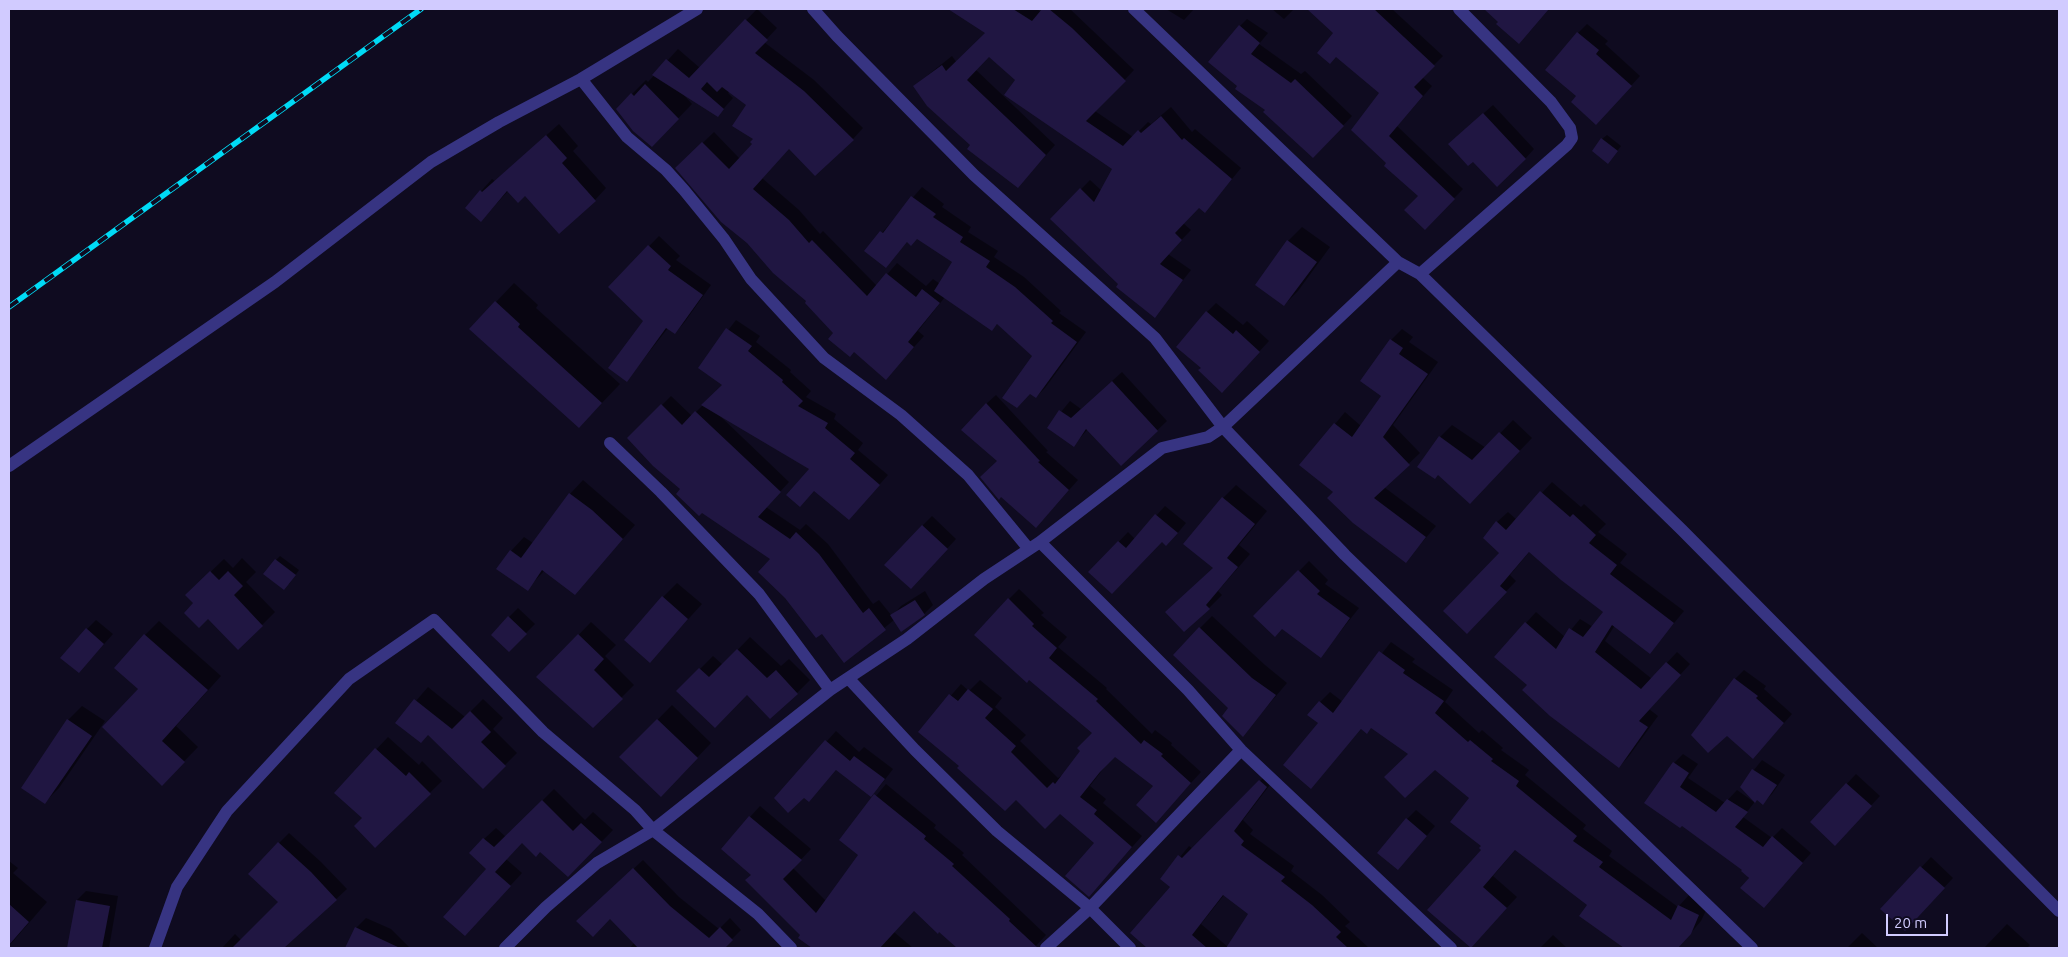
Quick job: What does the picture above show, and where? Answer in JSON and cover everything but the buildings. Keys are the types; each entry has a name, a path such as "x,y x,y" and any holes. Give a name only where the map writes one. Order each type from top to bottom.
{"street":[{"path":"9,466 275,282 431,162 499,122 581,79 697,9"},
{"path":"813,9 837,36 974,175 1155,338 1223,427 1345,555 1752,948"},
{"path":"1134,9 1398,262 1420,274 1682,530 2059,911"},
{"path":"1420,274 1567,146 1572,138 1570,128 1551,102 1459,9"},
{"path":"581,79 627,137 666,170 684,190 724,239 751,279 824,358 901,415 968,475 1028,548"},
{"path":"504,948 546,907 597,863 653,830 830,690 849,679 1028,548 1040,542 1162,448 1208,436 1223,427 1398,262"},
{"path":"610,443 661,492 759,594 830,690"},
{"path":"1040,542 1188,690 1241,750 1452,948"},
{"path":"155,948 178,887 226,811 349,679 434,620 543,732 636,810 653,830 758,914 792,948"},
{"path":"849,679 914,750 997,831 1090,908 1130,948"},
{"path":"1046,948 1090,908 1241,750"}],"railway":[{"path":"9,307 421,9"}]}
